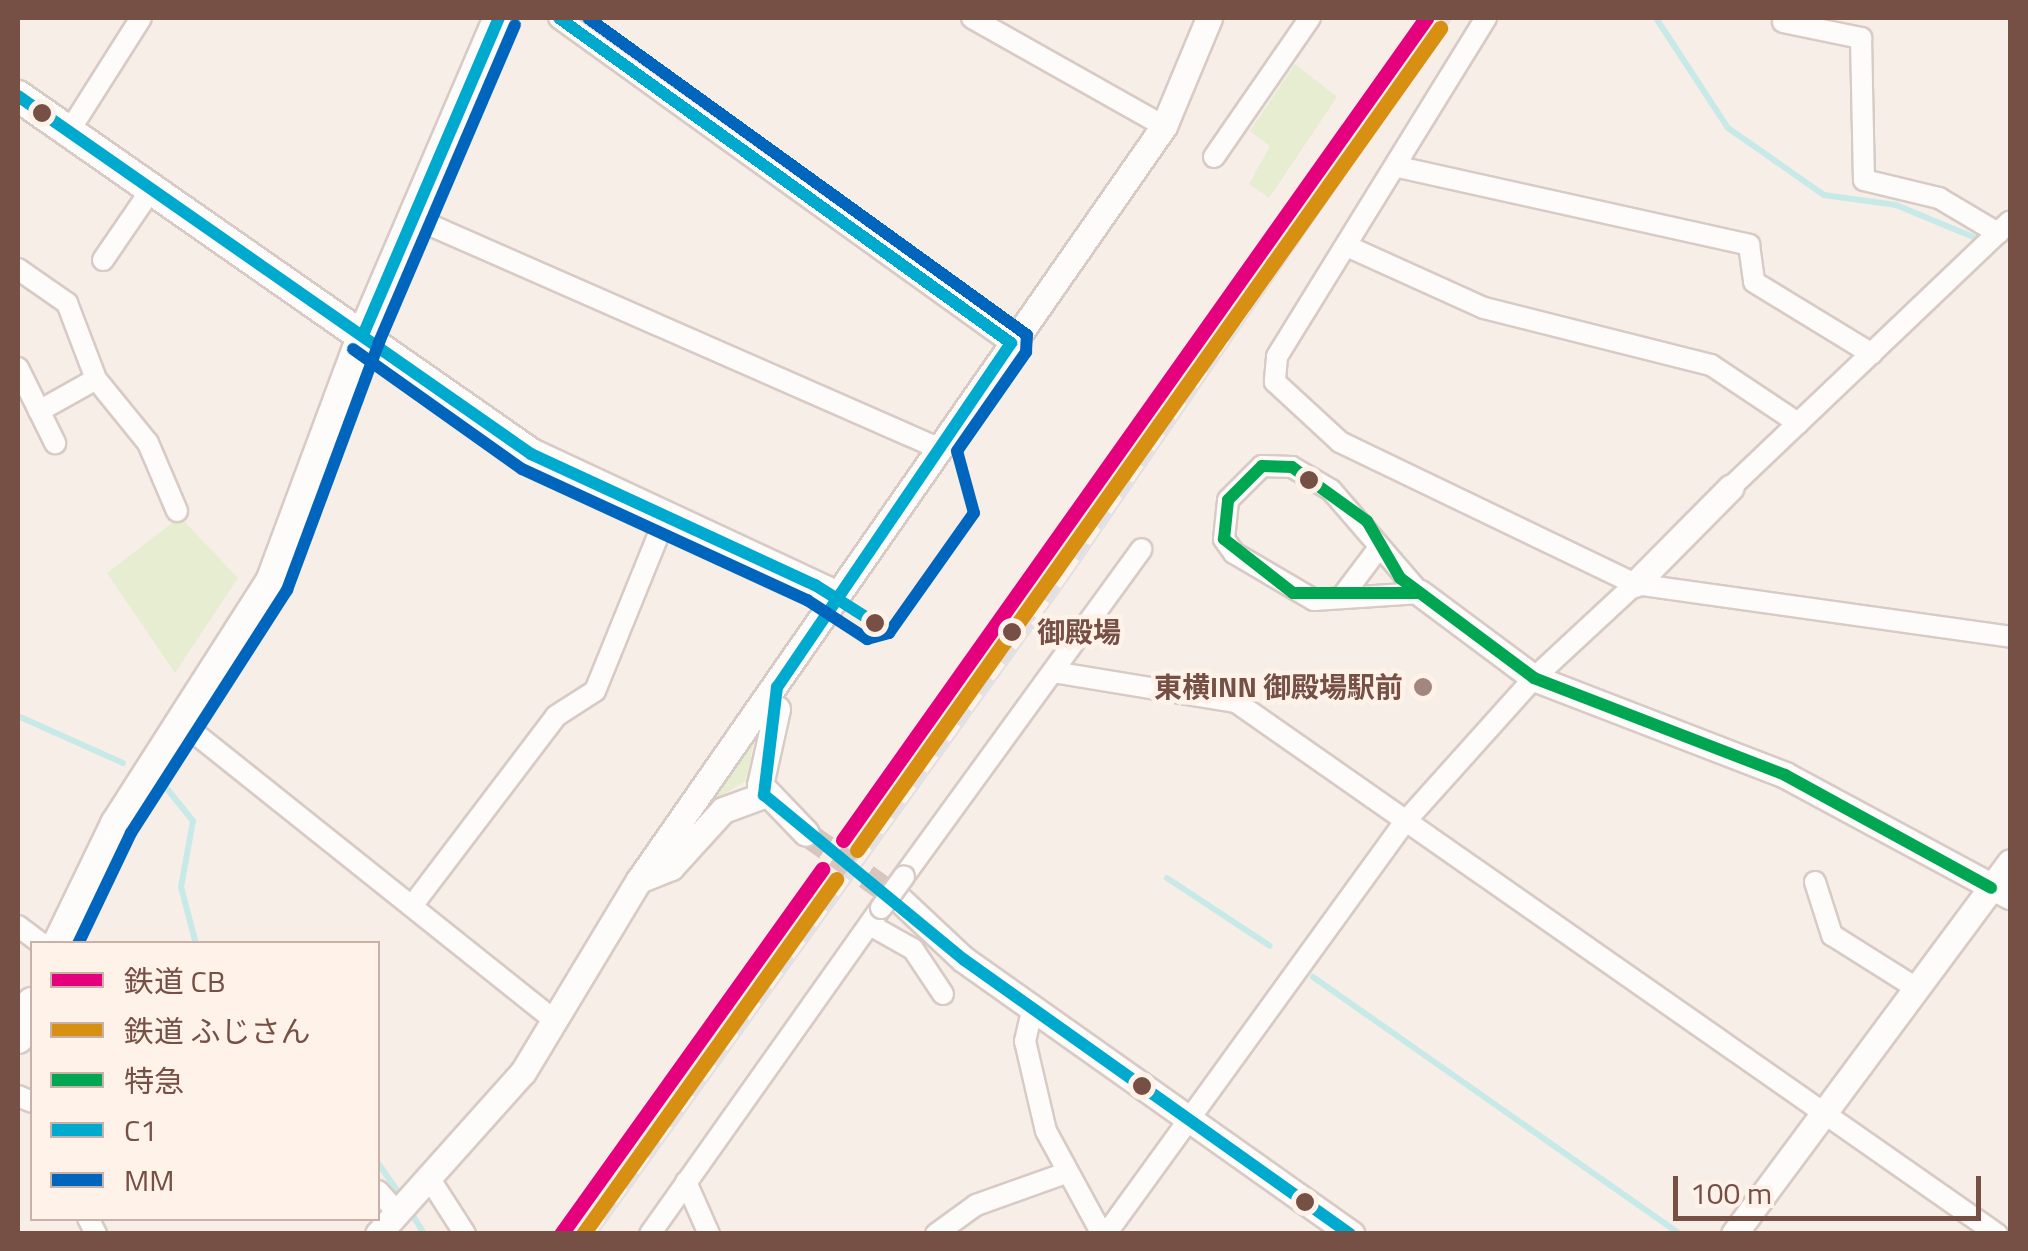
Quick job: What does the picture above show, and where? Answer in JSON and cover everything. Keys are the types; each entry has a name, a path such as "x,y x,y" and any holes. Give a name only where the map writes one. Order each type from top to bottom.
{"main road":[{"path":"59,941 116,824 271,582 362,335 499,18"},
{"path":"18,96 531,454 835,596"},
{"path":"18,1038 30,1008"}],"street":[{"path":"68,132 141,18"},
{"path":"559,18 1011,343"},
{"path":"972,18 1164,126"},
{"path":"378,1234 426,1186 523,1072 639,880 777,698 835,596 1164,126 1208,18"},
{"path":"1214,157 1310,18"},
{"path":"1486,18 1349,247 1276,357 1274,382 1340,442 1635,584 2010,638"},
{"path":"1032,1011 1025,1041 1063,1174 1104,1234 1404,823 1534,678 2004,227 1939,198 1864,180 1861,38 1783,22"},
{"path":"1398,167 1749,245 1754,282 1872,354"},
{"path":"103,260 151,190"},
{"path":"414,218 938,448"},
{"path":"1349,247 1484,308 1711,364 1798,423"},
{"path":"18,269 67,303 96,379 148,443 176,511"},
{"path":"18,368 55,443"},
{"path":"39,411 96,379"},
{"path":"1420,594 1336,600 1293,594 1234,553 1222,519 1248,474 1278,465 1331,490 1367,521 1378,549 1420,594 1534,678 1785,774 2001,892"},
{"path":"414,902 556,716 595,691 665,519"},
{"path":"650,1234 1142,549"},
{"path":"1336,600 1362,581 1378,549"},
{"path":"1053,672 1236,702 1997,1234"},
{"path":"777,698 761,766 764,795 806,833"},
{"path":"182,723 414,902 554,1020"},
{"path":"639,880 672,867 723,810 764,795"},
{"path":"1734,1234 1916,988 2001,892 2010,862"},
{"path":"1815,882 1832,935 1916,988"},
{"path":"889,902 1032,1011 1351,1234"},
{"path":"889,902 943,994"},
{"path":"922,963 945,942"},
{"path":"936,1234 976,1206 1063,1174"},
{"path":"686,1182 709,1234"},
{"path":"426,1186 465,1234"},
{"path":"380,1193 398,1212"}],"green space":[{"path":"1295,64 1337,97 1269,198 1249,184 1270,146 1250,131"},
{"path":"180,517 238,578 175,673 107,573"},
{"path":"753,743 747,780 707,805"}],"waterway":[{"path":"1656,18 1728,128 1824,195 1896,205 1983,241"},
{"path":"18,716 123,763"},
{"path":"164,785 193,821 181,887 195,941"},
{"path":"1167,878 1270,946"},
{"path":"1313,977 1680,1234"},
{"path":"380,1166 403,1199"},
{"path":"409,1209 424,1234"}],"tunnel":[{"path":"806,833 900,900"}],"railway":[{"path":"592,1234 1066,575 1447,18"}],"rail line":[{"name":"CB","path":"843,840 1426,18"},
{"name":"ふじさん","path":"857,850 1440,28"},
{"name":"CB","path":"561,1234 822,869"},
{"name":"ふじさん","path":"583,1234 836,879"}],"transit line":[{"name":"C1","path":"363,335 499,18"},
{"name":"C1","path":"559,18 1011,343 777,687 764,795 963,959 1350,1234"},
{"name":"MM","path":"353,349 522,469 807,600 867,639 889,633 974,513 957,451 1026,352 1027,335 588,18"},
{"name":"MM","path":"79,941 131,833 287,590 379,342 515,25"},
{"name":"C1","path":"18,96 531,454 815,585 875,623"},
{"name":"特急","path":"1420,593 1293,593 1224,539 1228,500 1262,466 1292,467 1367,521 1400,578 1534,678 1785,775 1991,888"}],"place":[{"name":"御殿場","path":"1012,632"},
{"name":"東横INN 御殿場駅前","path":"1423,687"}]}
